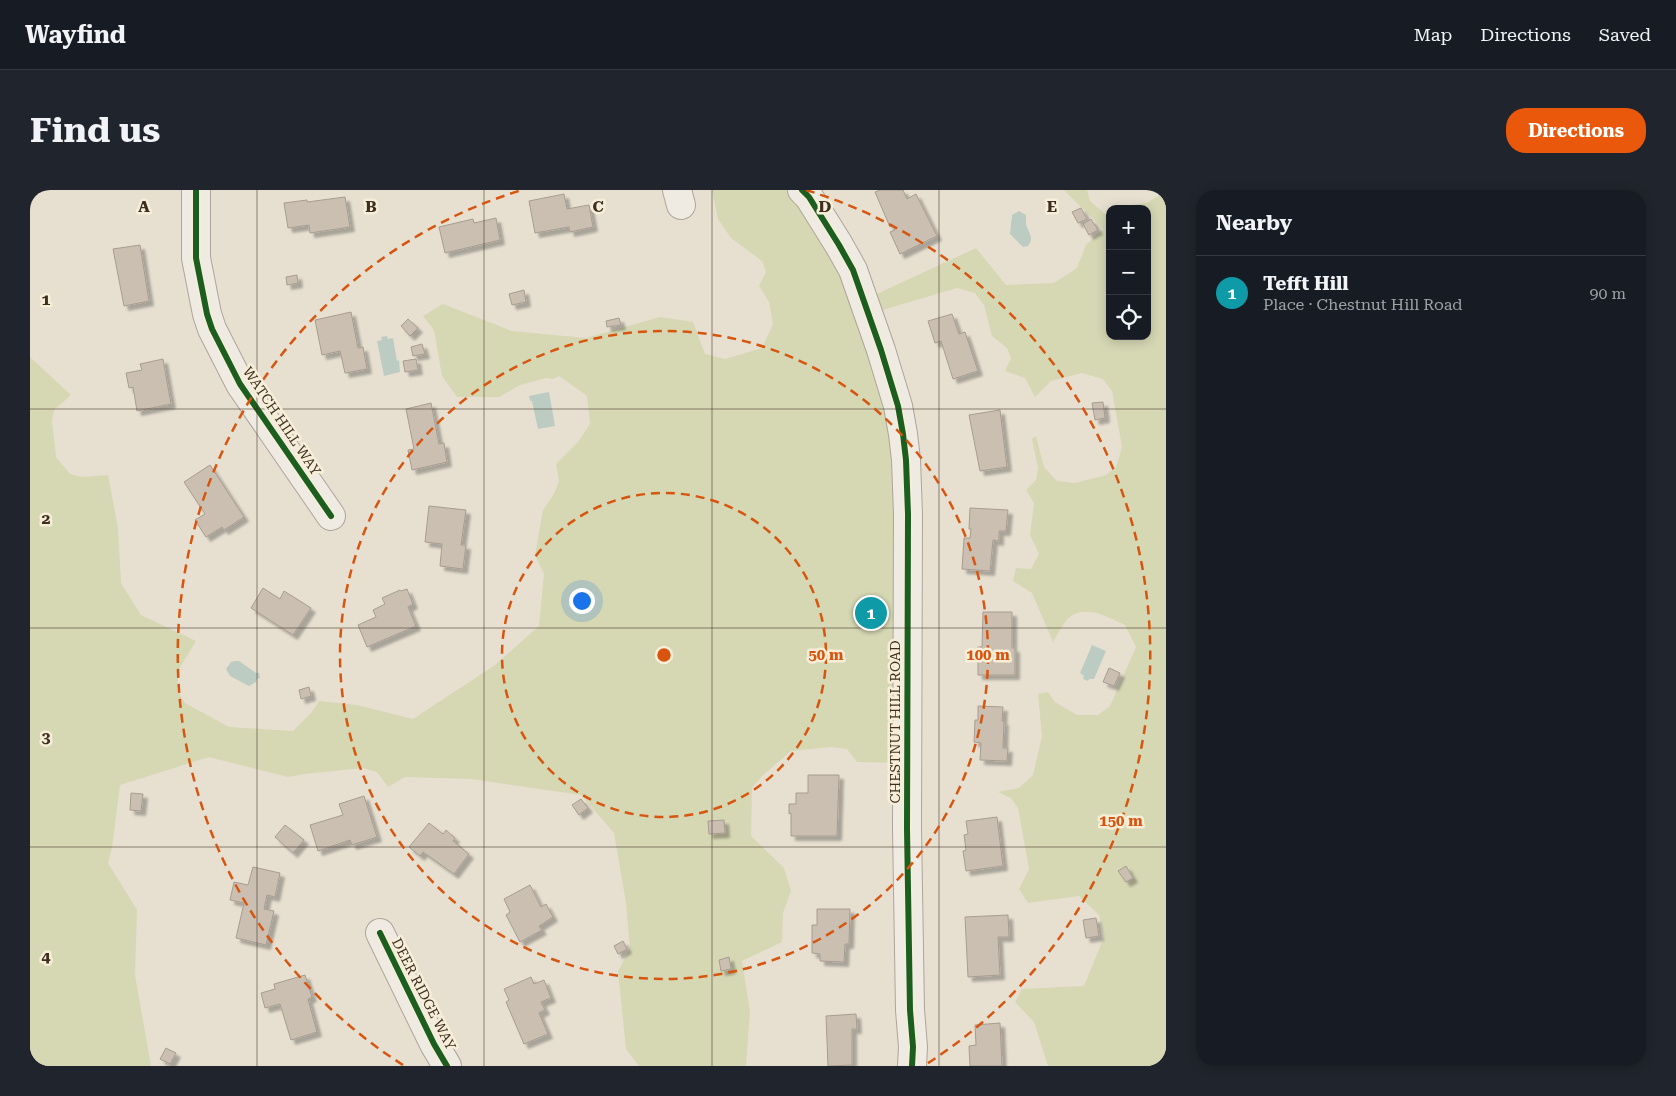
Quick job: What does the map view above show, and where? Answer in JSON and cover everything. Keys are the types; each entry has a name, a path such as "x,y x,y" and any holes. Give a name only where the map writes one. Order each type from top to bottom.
{"street":[{"name":"WATCH HILL WAY","path":"196,190 196,258 207,314 212,329 240,384 331,516"},
{"name":"CHESTNUT HILL ROAD","path":"802,190 809,196 853,270 881,350 898,406 904,434 908,514 907,829 912,1066"},
{"name":"DEER RIDGE WAY","path":"380,933 434,1044 447,1066"}],"green space":[{"path":"712,190 800,190 866,299 976,248 1006,285 1054,283 1077,268 1086,245 1103,229 1064,190 1087,190 1090,201 1106,215 1106,340 1151,340 1151,205 1131,205 1146,203 1166,192 1166,1066 1048,1066 1034,1022 1015,1002 1022,989 1084,986 1104,937 1099,915 1079,896 1028,903 1019,889 1029,869 1018,808 1011,798 998,792 1019,788 1033,775 1042,736 1038,694 1048,692 1055,702 1077,715 1098,715 1110,706 1136,647 1125,625 1103,615 1087,612 1079,612 1072,615 1053,642 1032,593 1013,581 1016,568 1031,569 1039,554 1030,535 1034,503 1026,490 1036,480 1038,468 1032,439 1036,436 1044,467 1057,481 1075,483 1106,475 1116,467 1122,447 1112,391 1103,379 1082,373 1051,381 1035,397 1025,378 1005,371 1011,358 1007,348 992,336 984,305 975,293 957,288 869,314 899,407 903,763 857,762 847,749 831,747 791,751 762,776 752,788 751,836 784,868 791,891 783,913 782,942 742,961 750,1012 746,1066 639,1066 626,1049 618,971 630,949 626,903 614,833 581,795 471,779 405,777 388,787 377,772 363,768 288,777 209,757 120,785 112,848 108,863 137,910 135,975 151,1066 30,1066 30,357 71,395 54,410 52,421 56,457 70,474 82,477 108,475 118,528 121,583 141,615 196,641 179,669 177,690 185,703 229,727 293,731 312,712 319,701 357,705 413,719 495,665 539,626 544,574 535,555 543,510 554,494 559,481 556,464 578,442 590,424 587,396 559,376 553,379 546,378 520,385 499,397 457,397 442,376 434,330 423,316 443,304 512,331 586,338 660,317 693,322 705,354 725,359 762,348 773,324 769,302 759,286 766,272 762,261 731,238 718,219"}],"shaded area":[{"path":"1019,211 1026,215 1026,224 1031,237 1028,246 1023,247 1010,234 1012,215"},
{"path":"387,336 388,339 393,338 400,372 384,376 377,341 382,340 381,337"},
{"path":"549,392 555,426 538,429 532,401 530,401 529,396"},
{"path":"1092,645 1106,651 1094,679 1089,679 1088,681 1083,679 1084,676 1080,673"},
{"path":"239,661 256,673 259,673 260,678 249,686 230,676 226,669 231,662"}],"building":[{"path":"880,190 903,190 907,199 916,194 937,236 900,254 890,232 895,230 893,226 890,227 875,192"},
{"path":"564,194 567,209 589,205 593,227 570,232 569,227 535,233 529,201"},
{"path":"345,197 350,227 310,233 309,225 288,228 284,203"},
{"path":"1081,208 1087,219 1078,223 1072,212"},
{"path":"496,218 500,240 445,253 439,227 473,219 474,223"},
{"path":"1091,219 1098,230 1089,235 1083,224"},
{"path":"140,245 149,301 124,306 113,249"},
{"path":"297,275 298,283 287,285 286,277"},
{"path":"524,290 526,302 512,305 509,294"},
{"path":"351,312 358,348 363,347 367,369 345,373 340,351 322,355 315,320"},
{"path":"952,314 959,334 965,332 978,371 953,379 941,341 935,343 928,321"},
{"path":"619,318 621,325 607,327 606,321"},
{"path":"408,319 418,328 410,336 401,326"},
{"path":"422,344 425,354 413,356 411,347"},
{"path":"163,359 171,404 137,411 133,387 129,388 126,373 142,370 140,364"},
{"path":"416,359 418,370 405,372 403,361"},
{"path":"1103,402 1105,418 1095,420 1092,403"},
{"path":"431,403 439,444 444,443 447,462 412,470 408,450 414,449 406,409"},
{"path":"1000,410 1007,467 980,471 969,415"},
{"path":"210,465 244,517 224,530 222,527 206,537 195,520 205,514 184,482"},
{"path":"429,506 466,510 461,545 466,545 463,569 440,566 442,544 425,542"},
{"path":"970,508 1008,510 1006,531 999,531 999,541 993,540 990,571 962,569 964,538 970,538"},
{"path":"263,588 280,599 284,591 311,608 293,635 251,608"},
{"path":"407,589 413,604 408,607 416,626 367,647 358,625 376,617 373,610 385,604 382,598"},
{"path":"983,612 1012,612 1012,648 1015,648 1015,675 978,675 978,647 982,647"},
{"path":"1109,668 1120,673 1114,686 1103,682"},
{"path":"309,687 311,696 301,699 299,690"},
{"path":"978,706 1003,707 1003,748 1008,748 1007,761 980,760 981,743 974,742 975,720 978,720"},
{"path":"808,775 839,775 837,836 791,836 789,804 796,804 796,793 808,793"},
{"path":"131,793 143,794 141,811 130,810"},
{"path":"364,796 377,837 352,845 350,840 318,851 310,825 343,815 339,804"},
{"path":"581,799 588,808 579,815 572,805"},
{"path":"997,817 1003,866 966,871 963,851 966,850 964,835 968,834 966,821"},
{"path":"724,820 725,833 709,834 708,821"},
{"path":"429,823 443,834 446,830 455,838 453,841 469,854 454,874 423,852 420,856 409,847"},
{"path":"285,825 304,840 293,853 275,837"},
{"path":"1126,866 1133,878 1126,882 1118,871"},
{"path":"253,867 280,873 275,897 267,895 264,909 274,911 266,945 236,938 244,903 230,900 234,882 248,885"},
{"path":"530,885 541,907 546,904 553,917 539,926 542,930 520,942 506,915 510,912 504,899"},
{"path":"817,909 850,909 849,944 845,944 844,962 820,961 820,954 812,953 812,925 817,925"},
{"path":"1008,915 1009,937 998,937 1000,975 968,977 965,917"},
{"path":"1096,918 1099,936 1086,938 1083,920"},
{"path":"623,941 627,949 618,954 614,946"},
{"path":"729,957 731,969 721,971 719,960"},
{"path":"305,975 312,997 308,999 317,1032 291,1040 280,1004 265,1008 261,993 275,989 274,984"},
{"path":"531,977 534,984 544,980 551,998 541,1002 545,1010 539,1013 548,1034 524,1044 506,1002 509,1000 504,989"},
{"path":"856,1014 857,1029 852,1029 852,1065 828,1066 826,1016"},
{"path":"1000,1023 1002,1066 970,1066 969,1046 976,1045 975,1025"},
{"path":"166,1048 176,1053 170,1064 160,1059"}],"cycle path":[{"path":"196,190 196,258 207,314 212,329 240,384 331,516"},
{"path":"802,190 809,197 853,270 881,350 898,406 903,434 908,514 907,829 912,1066"},
{"path":"380,933 434,1044 447,1066"}],"place":[{"name":"Tefft Hill","path":"871,613"}]}
